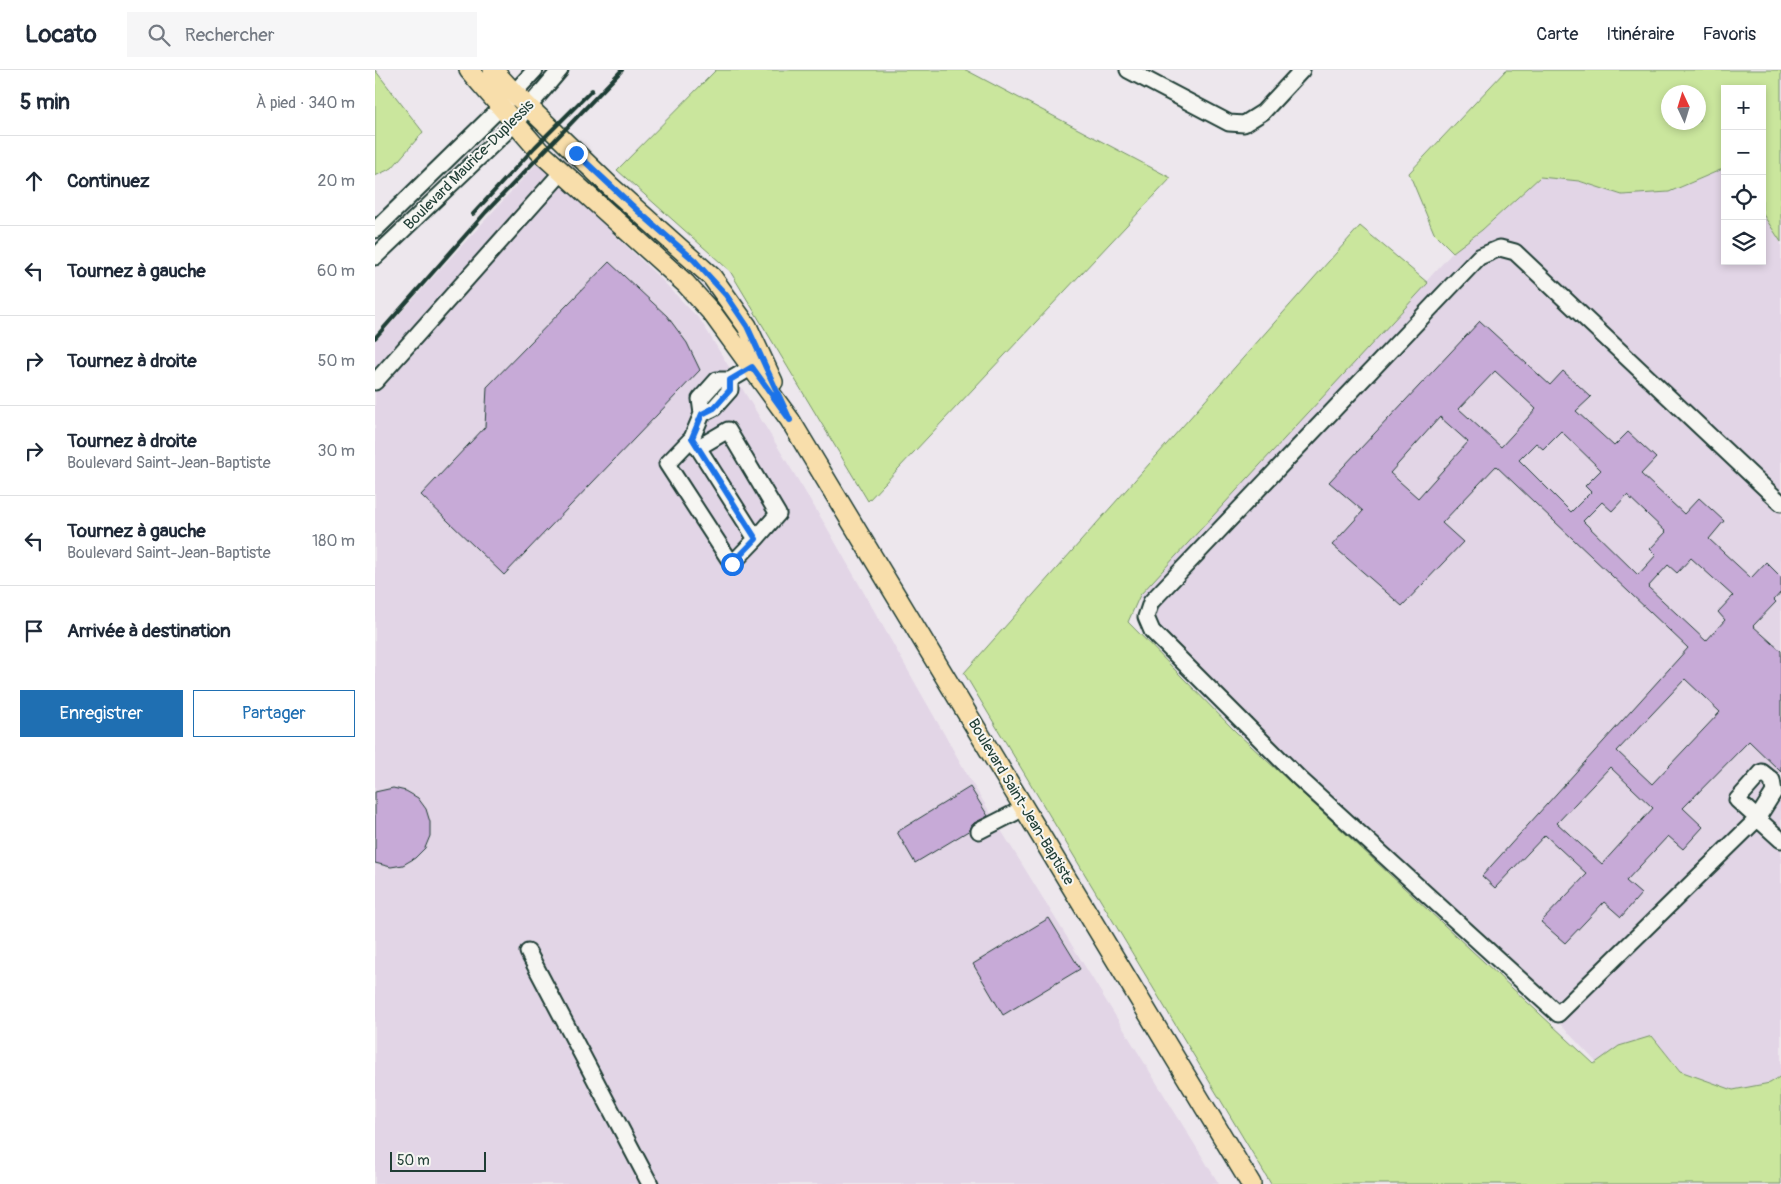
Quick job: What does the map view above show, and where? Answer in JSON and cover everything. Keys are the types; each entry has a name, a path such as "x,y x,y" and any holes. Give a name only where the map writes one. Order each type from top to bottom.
{"main road":[{"name":"Boulevard Saint-Jean-Baptiste","path":"469,70 541,153 686,284 752,367 790,420 1251,1184"},
{"name":"Boulevard Saint-Jean-Baptiste","path":"493,70 514,93 610,186 712,277 747,326 790,420"}],"street":[{"name":"Boulevard Maurice-Duplessis","path":"375,230 500,108 535,70"},
{"name":"Boulevard Maurice-Duplessis","path":"375,257 514,124 559,70"},
{"path":"1128,70 1229,124 1244,124 1263,112 1302,70"},
{"path":"375,382 562,172"},
{"path":"1781,502 1515,252 1500,248 1479,257 1151,602 1146,617 1151,631 1299,778 1558,1014 1757,819 1781,840"},
{"path":"752,367 730,380 717,380 700,399 702,414 695,442 756,539"},
{"path":"728,430 778,514 732,564 667,464 695,442 728,430"},
{"path":"979,832 1024,808"},
{"path":"528,952 650,1184"}],"shaded area":[{"path":"538,162 662,280 701,321 826,526 972,783 1219,1184 375,1184 375,341"},
{"path":"1721,170 1721,265 1766,265 1766,219 1781,242 1781,1076 1770,1083 1733,1090 1680,1071 1652,1036 1598,1064 1482,942 1152,631 1139,595 1453,252 1482,230 1540,177 1579,181 1622,195 1669,192"}],"green space":[{"path":"375,70 423,132 392,168 375,176"},
{"path":"716,70 966,70 1171,178 868,501 730,271 617,170"},
{"path":"1506,70 1781,70 1781,242 1766,219 1766,85 1721,85 1721,170 1669,192 1622,195 1579,181 1540,177 1482,230 1453,252 1434,233 1409,173"},
{"path":"1360,226 1428,283 1140,595 1128,622 1236,732 1594,1064 1619,1046 1652,1036 1680,1071 1733,1090 1770,1083 1781,1076 1781,1184 1271,1184 964,673"}],"building":[{"path":"609,262 667,316 687,343 700,370 504,575 421,495 485,427 487,387"},
{"path":"1480,321 1550,385 1563,371 1591,397 1576,411 1614,446 1628,432 1656,458 1641,474 1684,514 1699,498 1724,521 1709,539 1751,578 1766,562 1781,577 1781,592 1774,600 1776,602 1753,626 1781,651 1781,772 1749,741 1683,808 1703,827 1683,849 1668,836 1626,881 1641,894 1621,917 1604,902 1565,943 1541,922 1587,874 1545,835 1495,888 1482,876 1688,648 1496,466 1442,523 1463,542 1402,606 1332,545 1363,511 1329,482","holes":["1495,371 1536,409 1501,447 1459,409","1440,417 1468,442 1418,498 1390,473","1561,431 1601,470 1585,486 1591,492 1571,512 1519,460 1536,443 1543,449","1627,495 1666,532 1650,549 1656,555 1638,575 1583,521 1602,502 1612,511","1691,558 1733,596 1718,612 1725,620 1706,641 1648,587 1668,565 1677,573","1685,679 1720,712 1652,784 1617,751","1610,767 1653,808 1602,864 1557,823"]},
{"path":"970,787 988,816 974,823 970,830 915,863 897,832"},
{"path":"393,788 406,791 418,798 426,809 430,822 430,836 425,848 415,858 403,865 391,867 375,863 375,792"},
{"path":"1049,918 1080,969 1003,1015 973,964"}],"railway":[{"path":"375,338 486,212 622,70"},
{"path":"473,214 535,147 592,90"}],"route":[{"path":"576,153 712,277 747,326 790,420 752,367 730,380 730,390 714,408 702,414 692,438 756,539 732,564"}]}
